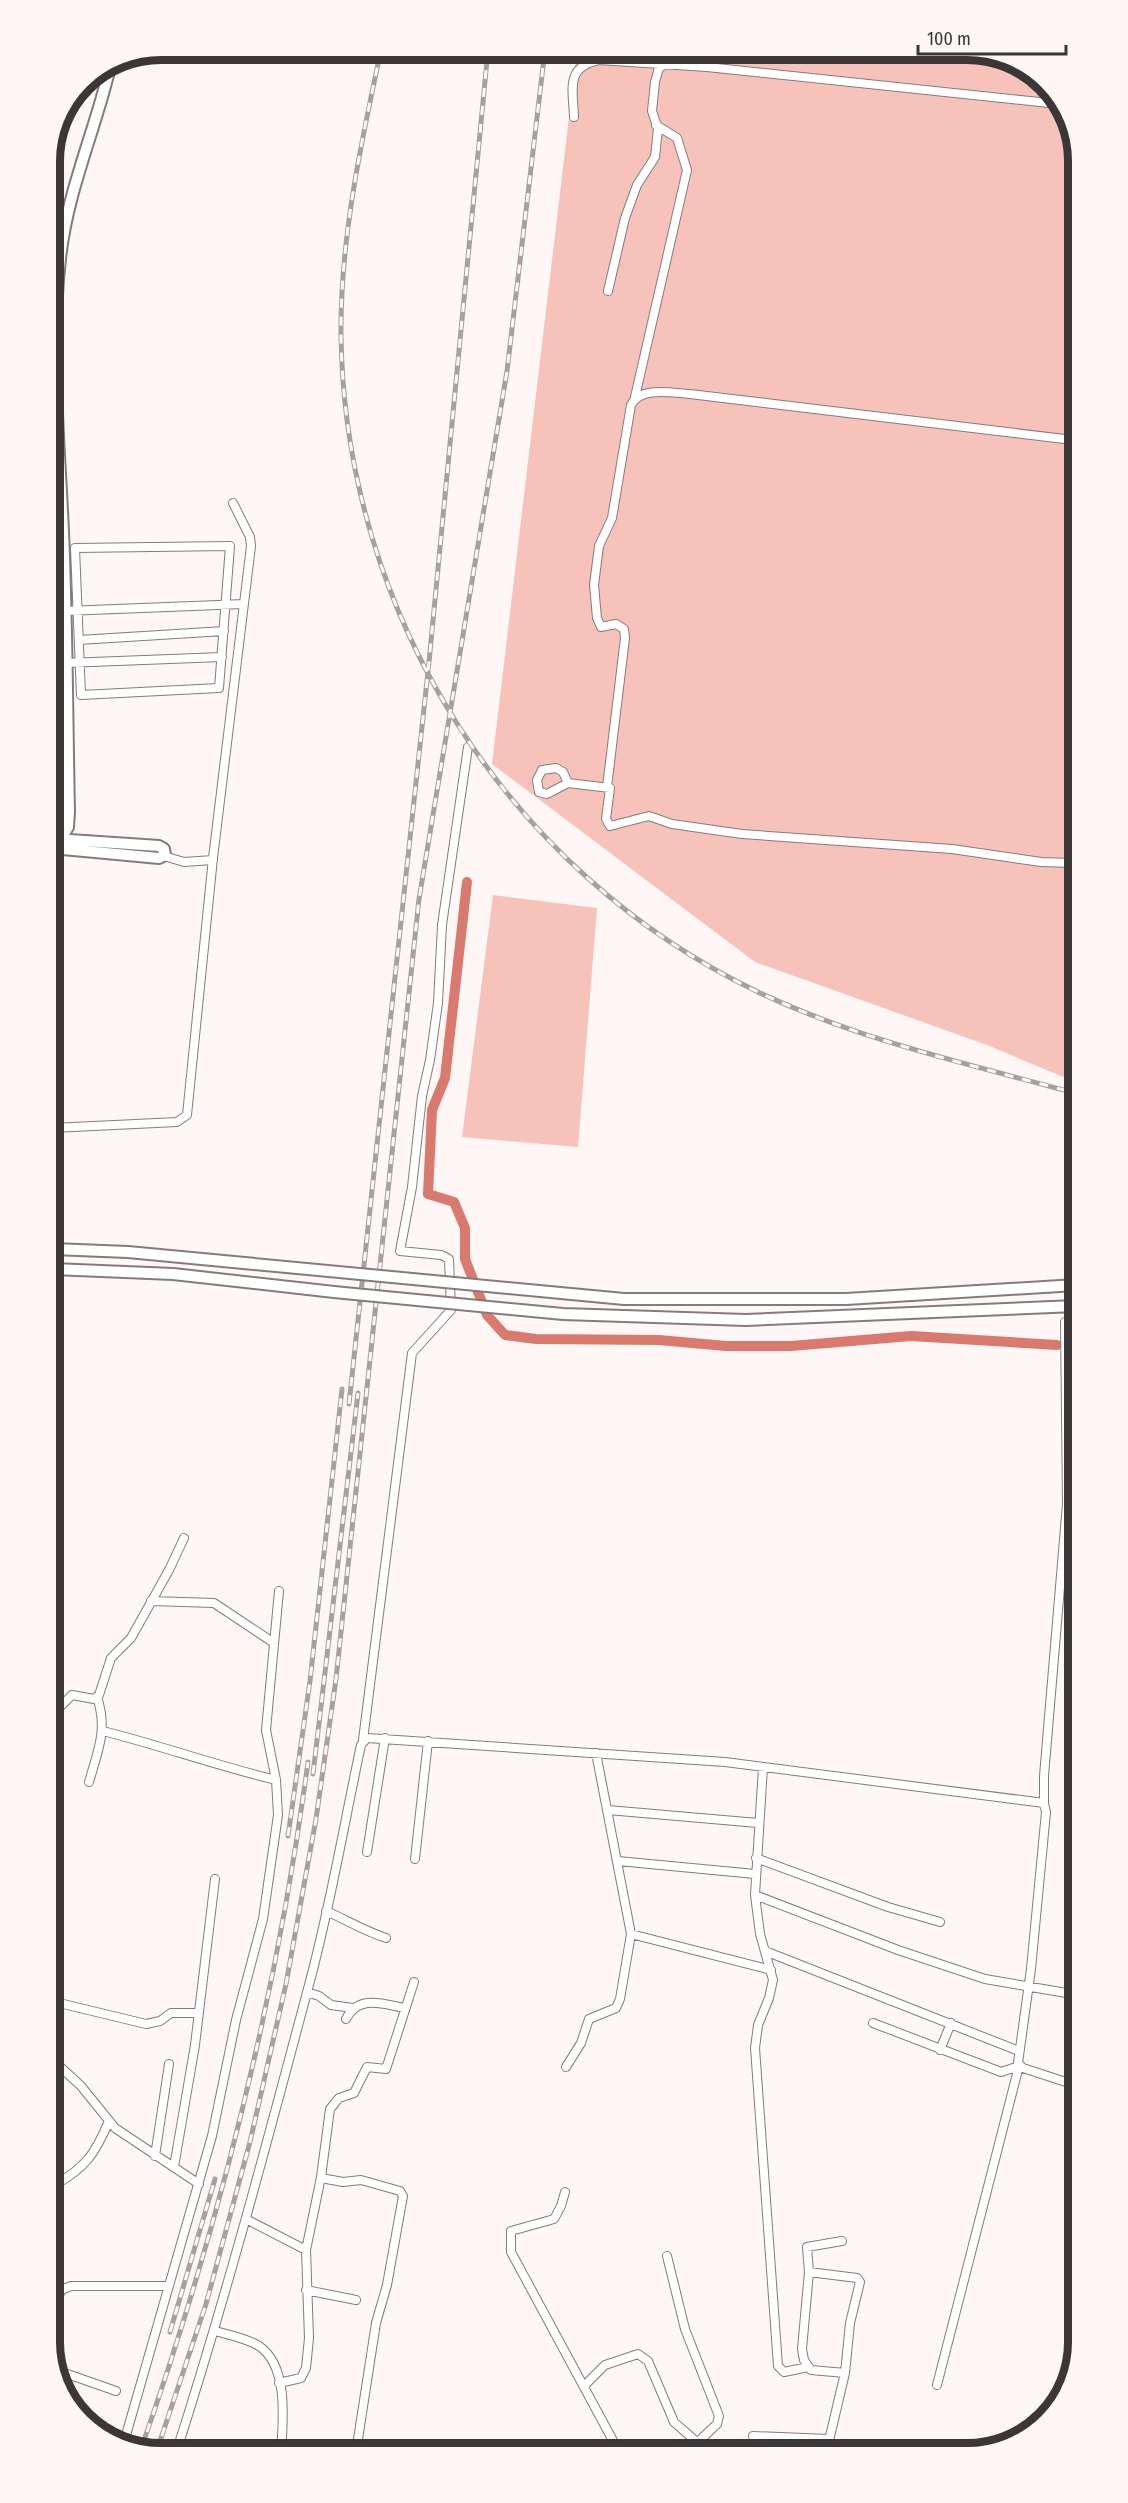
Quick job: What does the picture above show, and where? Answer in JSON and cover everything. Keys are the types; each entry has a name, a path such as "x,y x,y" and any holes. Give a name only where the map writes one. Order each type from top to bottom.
{"main road":[{"path":"60,259 70,198 101,109 108,75"},
{"path":"60,456 64,547 71,611 66,663 69,812 68,827 60,837"},
{"path":"60,844 159,846 164,849 164,856"},
{"path":"60,1249 129,1252 624,1299 846,1299 1068,1285"},
{"path":"60,1269 127,1270 517,1310 620,1316 746,1320 1068,1306"}],"street":[{"path":"574,117 574,77 584,65 610,60 1050,103"},
{"path":"608,291 625,218 638,185 655,157 656,125 652,111 655,82 659,68 666,64"},
{"path":"656,125 677,138 687,170 635,397 631,405 612,518 599,546 594,585 597,618 601,627 616,624 624,629 626,638 606,819 610,826 649,816 672,824 742,834 952,849 1041,862 1068,863"},
{"path":"635,397 645,393 690,394 1068,439"},
{"path":"60,1128 177,1122 186,1118 213,860 251,541 233,503"},
{"path":"230,546 219,688 81,695 79,640 71,611 75,548 230,546"},
{"path":"60,547 64,547"},
{"path":"71,611 244,604"},
{"path":"79,640 224,631"},
{"path":"66,663 222,654 238,657"},
{"path":"179,2443 215,2331 307,1992 363,1740 412,1353 451,1310 448,1259 441,1255 400,1251 412,1187 422,1096 438,1004 442,925 468,747"},
{"path":"568,783 608,787"},
{"path":"164,856 184,862 213,860"},
{"path":"937,2385 1018,2066 1028,1988 1047,1812 1044,1803 1044,1776 1067,1504 1065,1322"},
{"path":"89,1782 103,1731 103,1717 97,1697 111,1658 131,1638 184,1538"},
{"path":"126,2436 198,2184 227,2071 239,2008 263,1919 278,1815 276,1780 266,1730 279,1591"},
{"path":"151,1601 214,1603 274,1643"},
{"path":"60,1707 72,1695 97,1697"},
{"path":"103,1731 174,1749 241,1772 276,1780"},
{"path":"363,1740 371,1737 763,1767 1044,1803"},
{"path":"367,1852 385,1738"},
{"path":"415,1859 428,1741"},
{"path":"566,2067 581,2043 589,2019 616,2008 622,1989 631,1934 596,1753"},
{"path":"763,1767 754,1895 771,1970 770,1998 758,2025 755,2048 778,2366 784,2372 808,2367 845,2373"},
{"path":"608,1810 758,1823"},
{"path":"756,1858 888,1907 940,1922"},
{"path":"618,1861 755,1874"},
{"path":"174,2167 198,2013 215,1879"},
{"path":"754,1895 927,1960 994,1981 1068,1994"},
{"path":"326,1911 353,1923 361,1930 386,1938"},
{"path":"631,1934 771,1970"},
{"path":"765,1951 1019,2051"},
{"path":"279,2383 301,2378 306,2368 309,2311 306,2290 306,2250 321,2178 330,2109 339,2098 354,2093 367,2067 386,2069 414,1982"},
{"path":"307,1992 319,1996 331,2005 353,2008"},
{"path":"346,2019 353,2008 368,2001 405,2008"},
{"path":"60,2003 146,2024 160,2021 171,2013 198,2013"},
{"path":"873,2023 1000,2072 1018,2066 1068,2083"},
{"path":"940,2050 951,2023"},
{"path":"155,2156 169,2064"},
{"path":"60,2067 81,2086 109,2121 155,2156 198,2184"},
{"path":"60,2182 83,2168 93,2156 109,2121"},
{"path":"321,2178 343,2182 361,2181 400,2191 403,2196 387,2285 376,2323 357,2443"},
{"path":"565,2192 554,2219 513,2229 510,2234 511,2249 614,2443"},
{"path":"246,2219 306,2250"},
{"path":"808,2367 802,2349 809,2272 808,2246 842,2241"},
{"path":"667,2256 682,2320 719,2416 718,2422 702,2438 701,2443"},
{"path":"809,2272 859,2279 850,2323 845,2373 829,2443"},
{"path":"60,2293 61,2290 71,2286 169,2286"},
{"path":"306,2290 356,2300"},
{"path":"215,2331 259,2346 272,2362 279,2383 284,2411 282,2443"},
{"path":"584,2386 605,2365 638,2354 648,2361 674,2422 696,2443"},
{"path":"65,2373 116,2391"},
{"path":"753,2436 829,2439"}],"shaded area":[{"path":"576,60 952,60 1001,66 1029,81 1047,99 1058,116 1063,128 1068,161 1068,1079 987,1045 755,962 492,764"},
{"path":"933,60 974,60 1002,66"},
{"path":"493,895 597,908 578,1147 462,1137"}],"waterway":[{"path":"467,882 445,1078 432,1110 428,1194 454,1202 465,1228 465,1259 487,1315 505,1335 536,1339 659,1340 726,1346 791,1346 911,1336 1057,1345"}],"railway":[{"path":"379,60 359,156 344,264 341,336 350,439 373,539 409,634 457,723 517,805 588,878 668,941 758,992 835,1024 914,1050 1068,1091"},
{"path":"349,1404 429,662 487,60"},
{"path":"159,2443 206,2304 250,2142 286,1984 316,1819 336,1679 419,899 507,371 544,60"},
{"path":"288,1836 310,1681 342,1389"},
{"path":"313,1774 358,1393"},
{"path":"144,2441 196,2281 242,2110 280,1936 308,1762"},
{"path":"170,2332 215,2179"}]}
